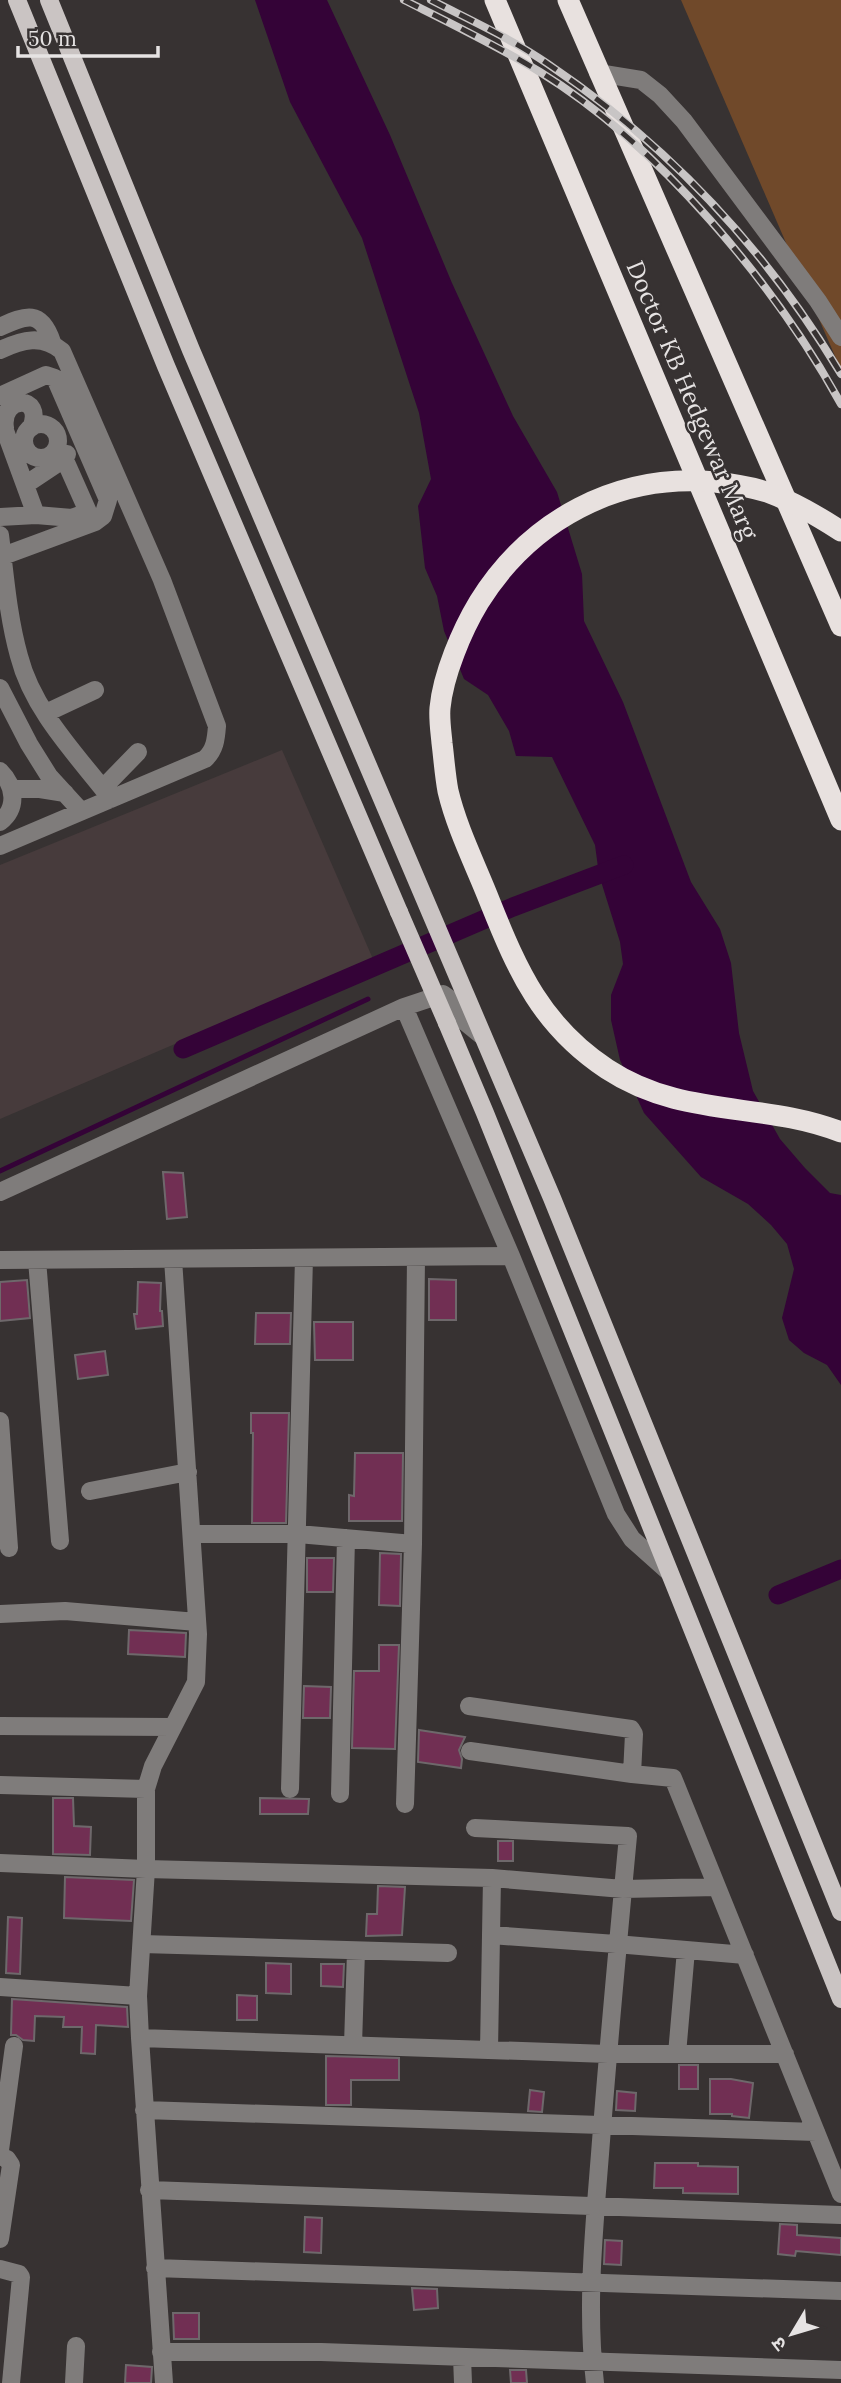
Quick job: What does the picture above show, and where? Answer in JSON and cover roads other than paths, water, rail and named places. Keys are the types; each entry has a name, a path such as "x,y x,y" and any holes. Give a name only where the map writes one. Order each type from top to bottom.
{"highway":[{"name":"Doctor KB Hedgewar Marg","path":"495,0 841,820"},
{"name":"Doctor KB Hedgewar Marg","path":"568,0 841,626"},
{"path":"841,531 775,495 726,484 671,481 640,485 594,501 548,525 506,564 489,586 462,634 440,708 448,790 457,820 512,958 540,1006 559,1028 608,1070 655,1094 681,1101 813,1122 841,1132"}],"main road":[{"path":"16,0 166,366 490,1126 841,1999"},
{"path":"49,0 191,350 557,1211 841,1912"}],"street":[{"path":"598,73 641,80 660,95 684,121 818,300 841,337"},
{"path":"0,327 24,316 40,320 47,327 52,342 62,351 156,567 218,726 216,742 211,754 205,759 107,793 82,811 0,846"},
{"path":"0,351 23,341 52,342"},
{"path":"0,396 46,375 55,378 108,500 103,516 95,522 3,556"},
{"path":"1,421 13,434 29,430 33,412 20,402 9,405 5,408 1,421 36,515"},
{"path":"0,517 36,515 72,518 88,512 67,451 25,485"},
{"path":"0,535 6,624 29,684 57,732 107,793"},
{"path":"0,688 49,776 82,811"},
{"path":"46,713 95,690"},
{"path":"107,793 138,752"},
{"path":"0,771 8,779 12,789 11,810 0,822"},
{"path":"12,789 40,789 65,793"},
{"path":"0,1192 404,1007 443,994 465,1022 481,1035"},
{"path":"404,1007 511,1256 616,1514 632,1539 669,1572"},
{"path":"0,1260 511,1256"},
{"path":"405,1804 413,1544 416,1257"},
{"path":"290,1789 304,1258"},
{"path":"163,2383 138,1996 146,1870 146,1789 153,1766 196,1682 197,1622 193,1534 173,1259"},
{"path":"37,1260 60,1541"},
{"path":"0,1421 9,1548"},
{"path":"90,1491 188,1472"},
{"path":"193,1534 298,1534 413,1544"},
{"path":"340,1794 346,1538"},
{"path":"0,1614 65,1611 197,1622"},
{"path":"469,1706 631,1729 634,1734 632,1774"},
{"path":"0,1726 173,1727"},
{"path":"470,1751 632,1774 673,1777 841,2194"},
{"path":"0,1785 146,1789"},
{"path":"475,1828 628,1836 596,2207 592,2283 595,2383"},
{"path":"0,1863 146,1870 492,1878 623,1889 717,1887"},
{"path":"489,2050 492,1878"},
{"path":"491,1936 745,1955"},
{"path":"142,1944 448,1953"},
{"path":"677,2054 686,1950"},
{"path":"353,2045 356,1951"},
{"path":"0,1987 138,1996"},
{"path":"140,2038 608,2054 785,2054"},
{"path":"0,2150 14,2046"},
{"path":"144,2110 816,2132"},
{"path":"0,2156 7,2159 10,2165 0,2239"},
{"path":"149,2190 841,2215"},
{"path":"155,2267 841,2291"},
{"path":"0,2269 21,2277 8,2323 11,2383"},
{"path":"74,2383 76,2346"},
{"path":"161,2352 321,2352 841,2370"},
{"path":"462,2357 463,2383"}],"waterway":[{"path":"183,1049 513,907 624,865"},
{"path":"0,1171 368,999"},
{"path":"778,1595 841,1569"}],"railway":[{"path":"404,0 490,43 540,72 628,137 670,177 748,265 814,358 841,404"},
{"path":"431,0 505,38 548,64 592,95 674,165 747,242 812,328 841,374"}]}
